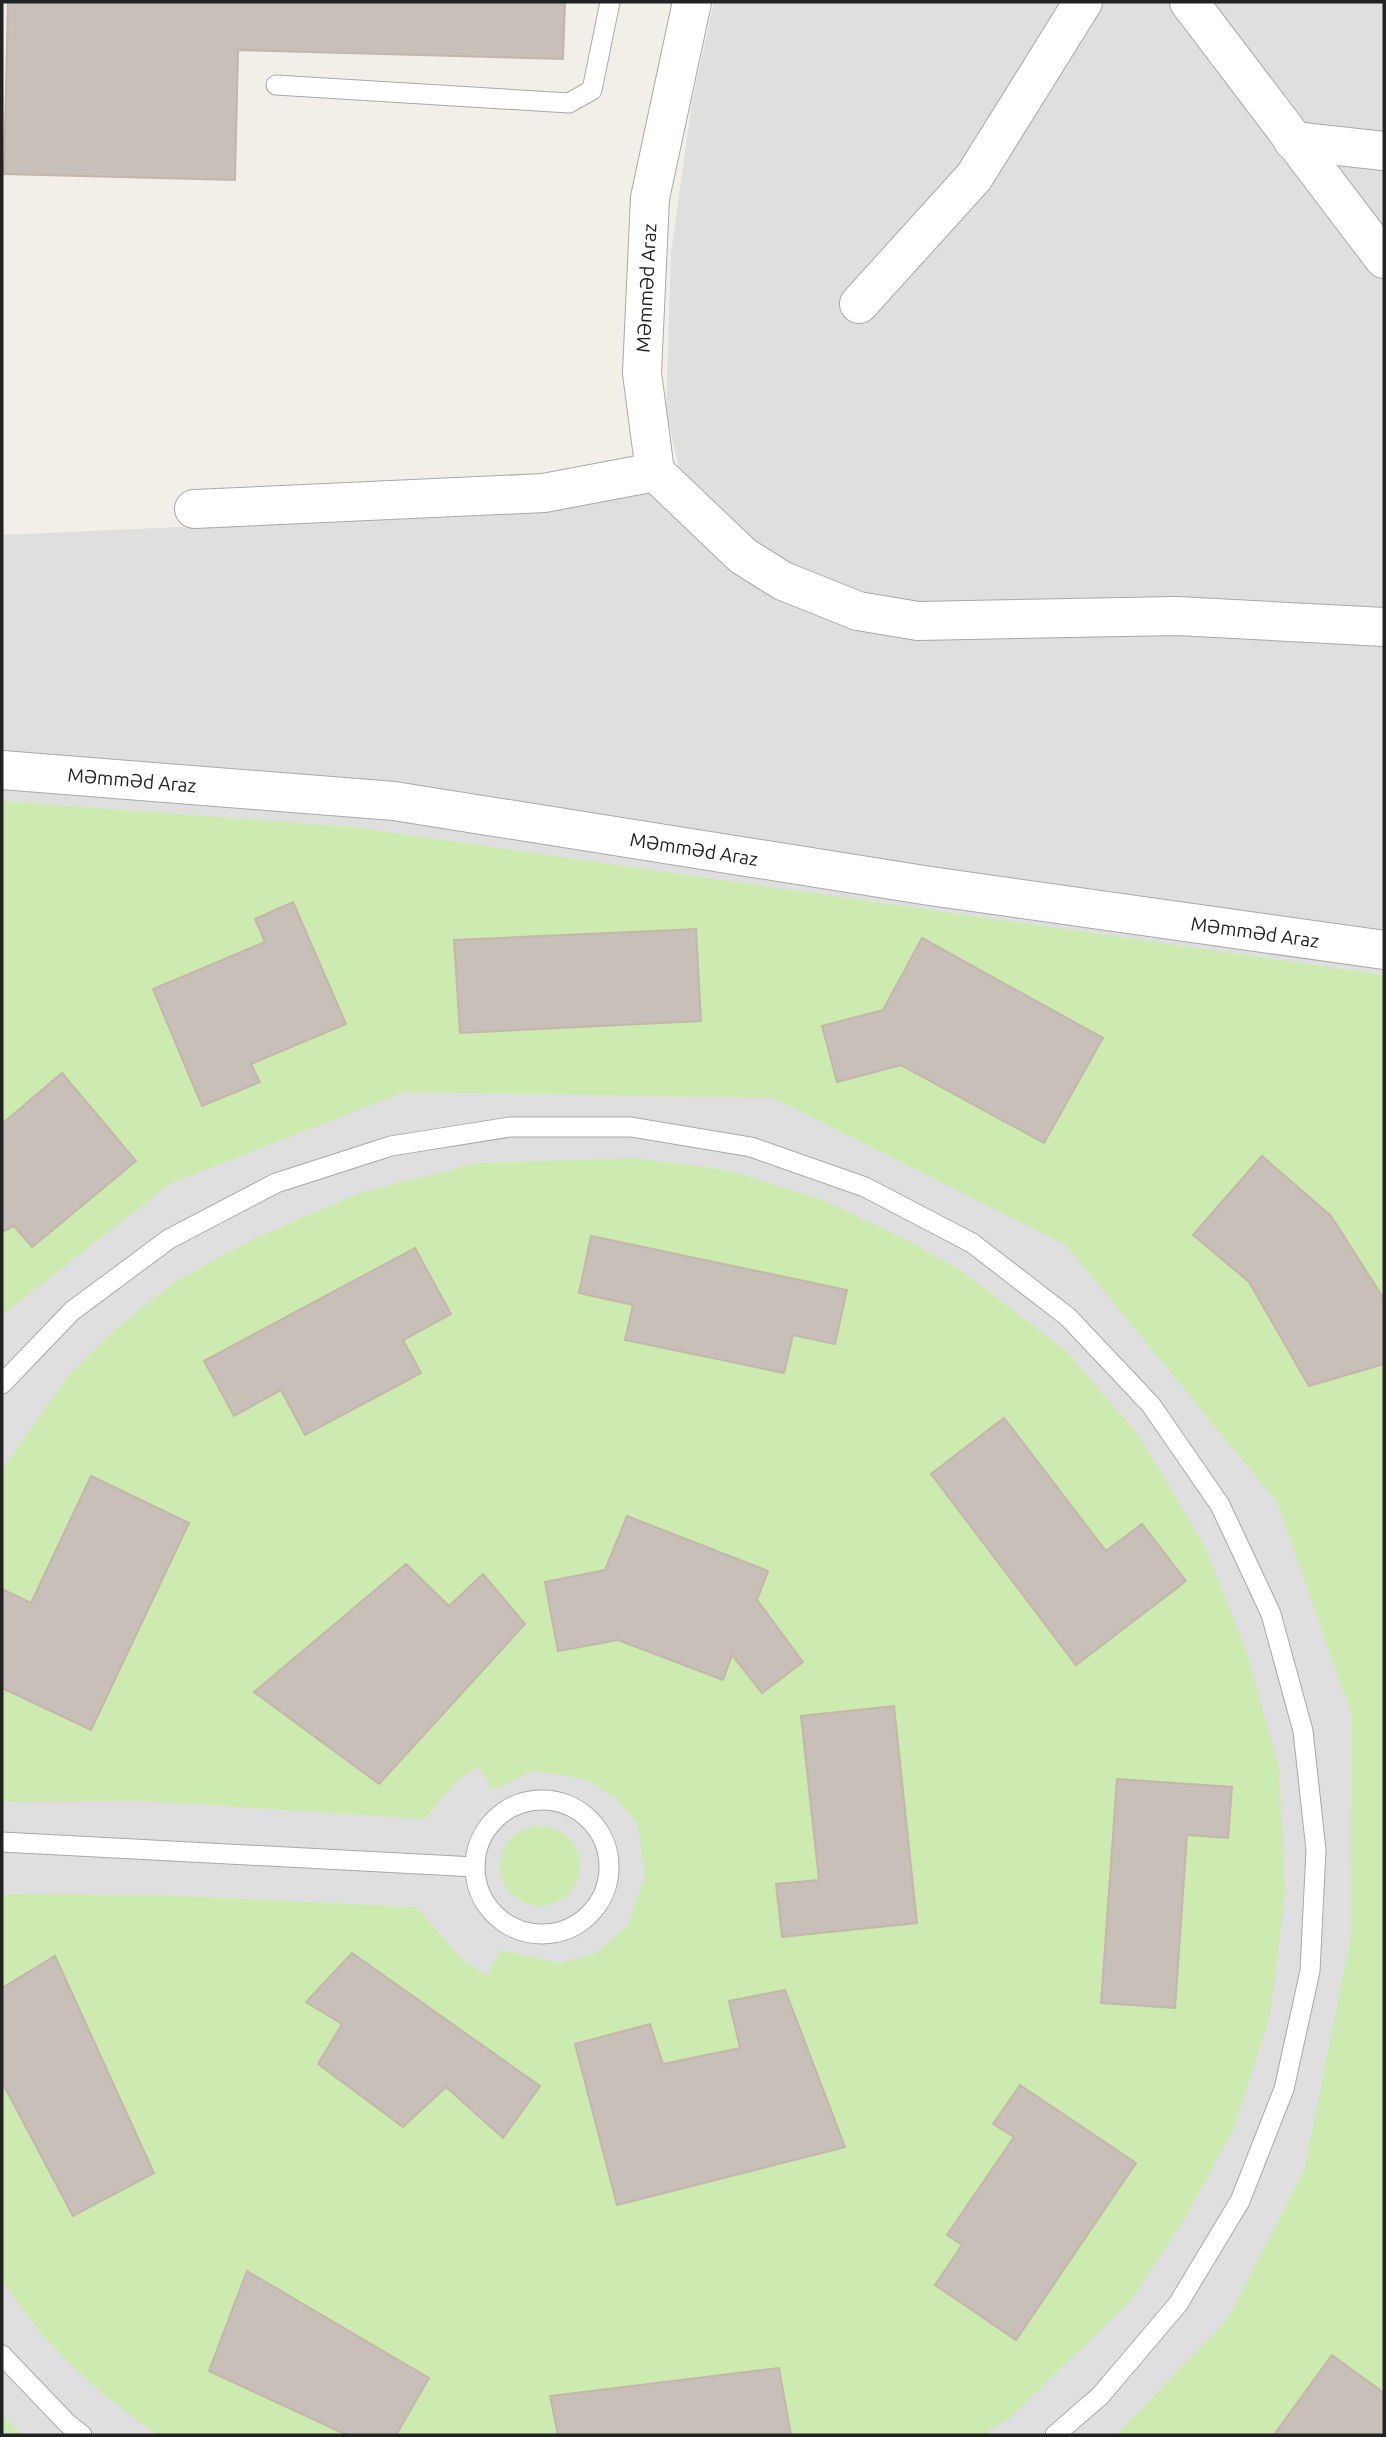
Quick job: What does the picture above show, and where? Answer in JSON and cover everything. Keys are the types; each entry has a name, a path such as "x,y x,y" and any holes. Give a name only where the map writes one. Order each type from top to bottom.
{"street":[{"name":"Məmməd Araz","path":"655,472 642,373 650,198 692,2"},
{"path":"859,304 974,177 1083,2"},
{"path":"1189,2 1384,259"},
{"path":"1293,141 1384,151"},
{"path":"194,509 544,493 655,472 743,556 783,581 858,611 918,621 1177,616 1384,627"},
{"name":"Məmməd Araz","path":"2,770 394,801 930,886 1384,950"}],"lane":[{"path":"276,85 569,103 592,90 610,2"},
{"path":"2,1384 72,1311 169,1239 276,1183 391,1146 510,1127 631,1127 751,1147 865,1187 972,1243 1068,1317 1151,1405 1220,1505 1271,1614 1303,1731 1316,1850 1310,1971 1296,2036 1284,2089 1240,2201 1178,2304 1100,2396 1055,2435"},
{"path":"535,1799 559,1801 575,1808 594,1823 605,1839 610,1862 608,1886 597,1907 583,1921 562,1932 538,1934 520,1931 500,1919 482,1897 475,1867 475,1855 483,1833 497,1816 518,1803 535,1799"},
{"path":"2,1842 475,1867"},
{"path":"2,2355 68,2424 82,2435"}],"shaded area":[{"path":"714,2 1384,2 1384,608 919,603 862,595 778,562 679,468 666,412 671,253 692,102"},
{"path":"647,488 767,589 1175,630 1384,644 1384,2435 2,2435 2,535 553,510"}],"green space":[{"path":"2,801 354,827 1384,975 1384,2435 1116,2435 1228,2319 1305,2167 1351,1936 1352,1716 1277,1502 1066,1245 773,1098 404,1092 170,1184 2,1315"},
{"path":"634,1158 727,1170 823,1200 895,1234 959,1269 1064,1349 1137,1433 1204,1544 1246,1650 1279,1768 1285,1894 1270,2015 1234,2128 1186,2217 1131,2300 1012,2416 983,2435 158,2435 113,2402 52,2345 2,2279 2,1894 156,1895 416,1907 464,1961 488,1976 500,1950 560,1963 596,1953 628,1925 645,1877 638,1824 616,1798 585,1779 533,1771 492,1790 478,1766 456,1782 424,1819 144,1801 2,1802 2,1470 68,1376 115,1330 175,1282 253,1239 362,1192 478,1163"},
{"path":"540,1826 555,1829 568,1838 577,1851 580,1866 577,1881 568,1894 555,1903 540,1906 525,1903 512,1894 503,1881 500,1866 503,1851 512,1838 525,1829"},
{"path":"2,2414 21,2435 2,2435"}],"building":[{"path":"8,2 565,2 563,59 238,50 235,180 4,174"},
{"path":"293,902 346,1024 251,1064 260,1082 202,1106 153,989 265,942 255,919"},
{"path":"696,929 701,1021 460,1033 454,940"},
{"path":"922,938 1103,1038 1044,1143 901,1065 837,1082 822,1026 883,1010"},
{"path":"62,1073 136,1161 32,1247 14,1226 2,1232 2,1124"},
{"path":"1262,1156 1331,1216 1384,1299 1384,1364 1309,1386 1249,1282 1193,1235"},
{"path":"591,1236 847,1290 835,1344 793,1335 784,1373 625,1340 633,1305 579,1293"},
{"path":"415,1248 451,1314 403,1340 421,1373 305,1435 281,1390 234,1416 204,1361"},
{"path":"1004,1418 1106,1551 1142,1524 1186,1581 1076,1665 931,1474"},
{"path":"91,1476 189,1523 91,1730 2,1688 2,1589 31,1603"},
{"path":"627,1516 768,1571 757,1600 803,1662 762,1693 732,1655 723,1680 618,1640 558,1651 545,1582 605,1570"},
{"path":"406,1564 449,1606 483,1574 525,1624 379,1784 254,1692"},
{"path":"894,1706 917,1923 782,1937 776,1884 819,1880 801,1716"},
{"path":"1117,1779 1232,1787 1228,1838 1187,1835 1175,2008 1101,2003"},
{"path":"352,1953 540,2086 503,2138 446,2087 403,2127 318,2064 342,2024 306,2002"},
{"path":"55,1956 154,2173 73,2216 2,2082 2,1988"},
{"path":"785,1990 845,2147 617,2205 575,2044 650,2024 663,2064 740,2048 729,2001"},
{"path":"1020,2085 1136,2163 1016,2340 935,2285 962,2245 947,2235 1014,2137 993,2124"},
{"path":"247,2271 429,2378 396,2435 347,2435 209,2371"},
{"path":"1332,2355 1384,2393 1384,2435 1274,2435"},
{"path":"779,2368 791,2435 558,2435 550,2396"}]}
